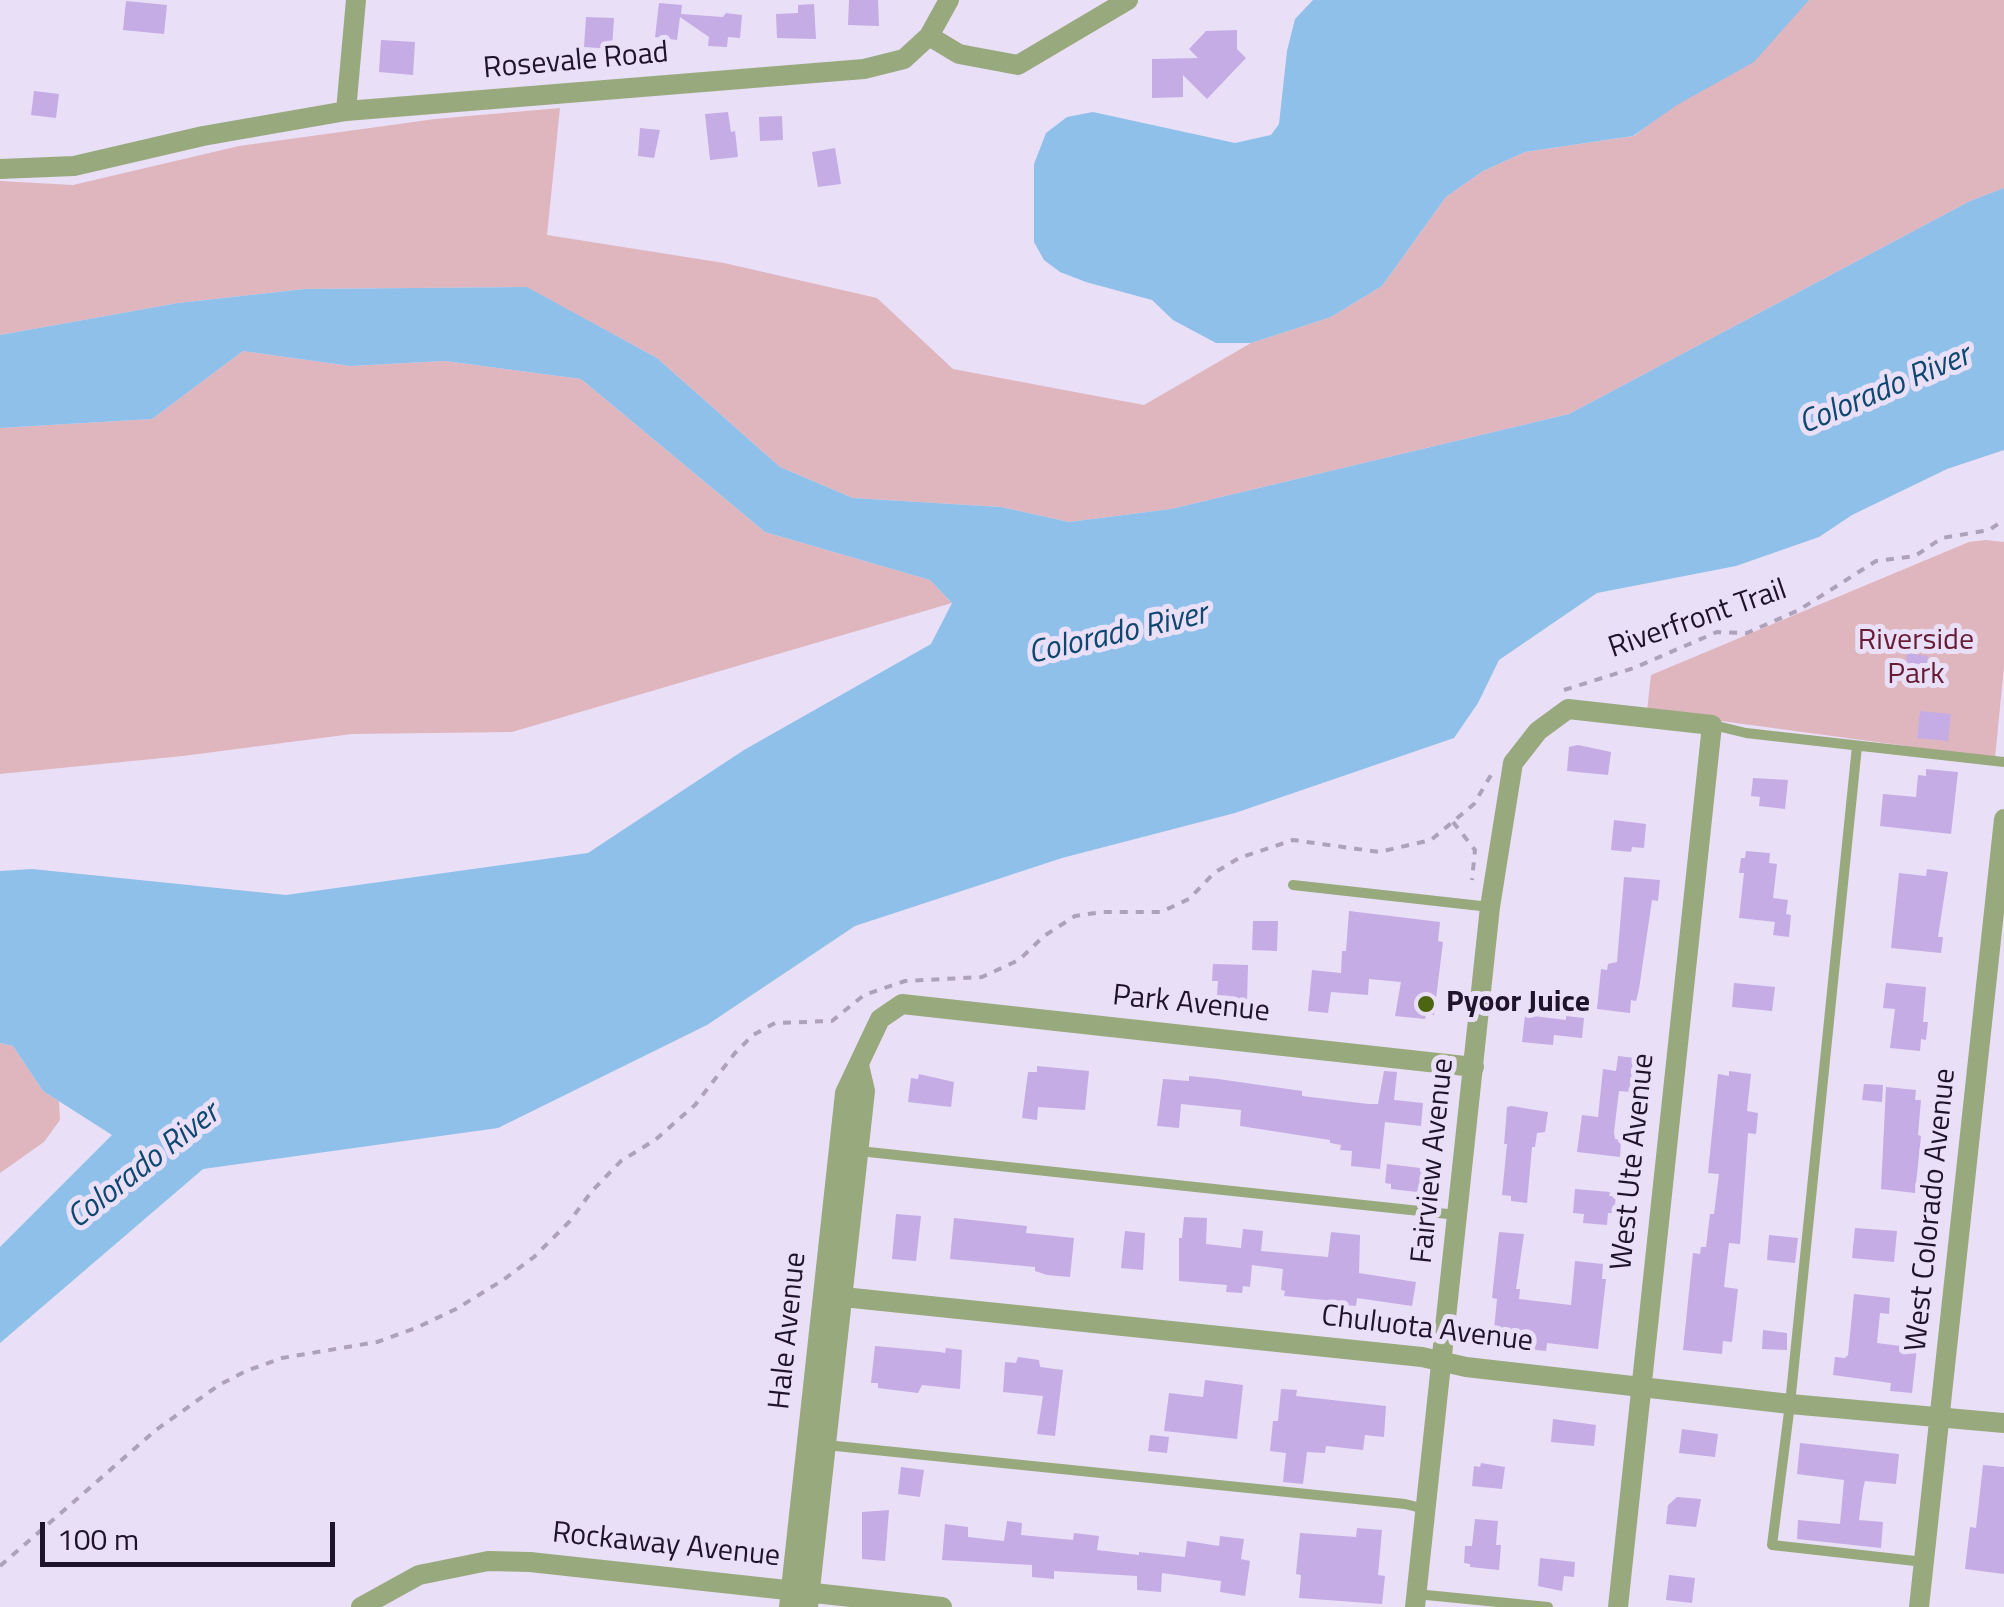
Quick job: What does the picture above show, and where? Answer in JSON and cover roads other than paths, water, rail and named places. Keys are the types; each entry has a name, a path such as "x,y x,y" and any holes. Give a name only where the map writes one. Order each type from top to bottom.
{"street":[{"path":"346,110 356,0"},
{"path":"949,0 929,36 959,54 1018,65 1128,0"},
{"name":"Rosevale Road","path":"0,169 74,166 203,136 346,110 864,69 904,59 929,36"},
{"name":"Fairview Avenue","path":"1415,1600 1474,1066 1480,906 1513,762 1538,731 1568,709 1712,724"},
{"name":"West Ute Avenue","path":"1618,1607 1712,724"},
{"name":"West Colorado Avenue","path":"1919,1607 2004,819"},
{"name":"Park Avenue","path":"902,1004 1474,1066"},
{"name":"Hale Avenue","path":"799,1599 845,1093 880,1020 902,1004"},
{"name":"Hale Avenue","path":"799,1599 826,1445 843,1297 865,1092 860,1065"},
{"name":"Chuluota Avenue","path":"843,1297 1422,1357 1790,1404 2004,1423"},
{"name":"Rockaway Avenue","path":"361,1607 383,1599 418,1575 488,1560 799,1599 942,1607"}],"lane":[{"path":"1712,724 1739,732 2004,762"},
{"path":"1857,746 1772,1545 1924,1562"},
{"path":"1293,885 1480,906"},
{"path":"859,1151 1458,1216"},
{"path":"826,1445 1426,1509"},
{"path":"1415,1600 1548,1607"}],"water":[{"path":"1313,0 1809,0 1754,62 1677,105 1633,136 1525,152 1483,171 1446,197 1382,286 1331,317 1251,343 1216,343 1173,320 1152,300 1086,282 1060,272 1044,260 1034,242 1034,164 1046,133 1067,117 1093,112 1235,143 1271,135 1279,124 1287,51 1295,19"},
{"name":"Colorado River","path":"2004,188 2004,450 1947,469 1852,515 1819,537 1736,566 1597,593 1499,660 1478,703 1454,738 1235,813 1062,858 855,926 707,1025 498,1128 203,1169 0,1343 0,1247 112,1135 43,1091 13,1046 0,1043 0,871 32,869 286,895 588,853 744,750 931,644 952,603 930,580 765,532 581,379 445,361 350,366 243,351 152,419 0,428 0,335 178,303 305,289 527,287 657,358 780,467 853,498 1001,507 1069,522 1171,509 1569,414 1970,201"}],"place":[{"name":"Pyoor Juice","path":"1426,1004"}],"park label":[{"name":"Riverside Park","path":"1916,659"}]}
